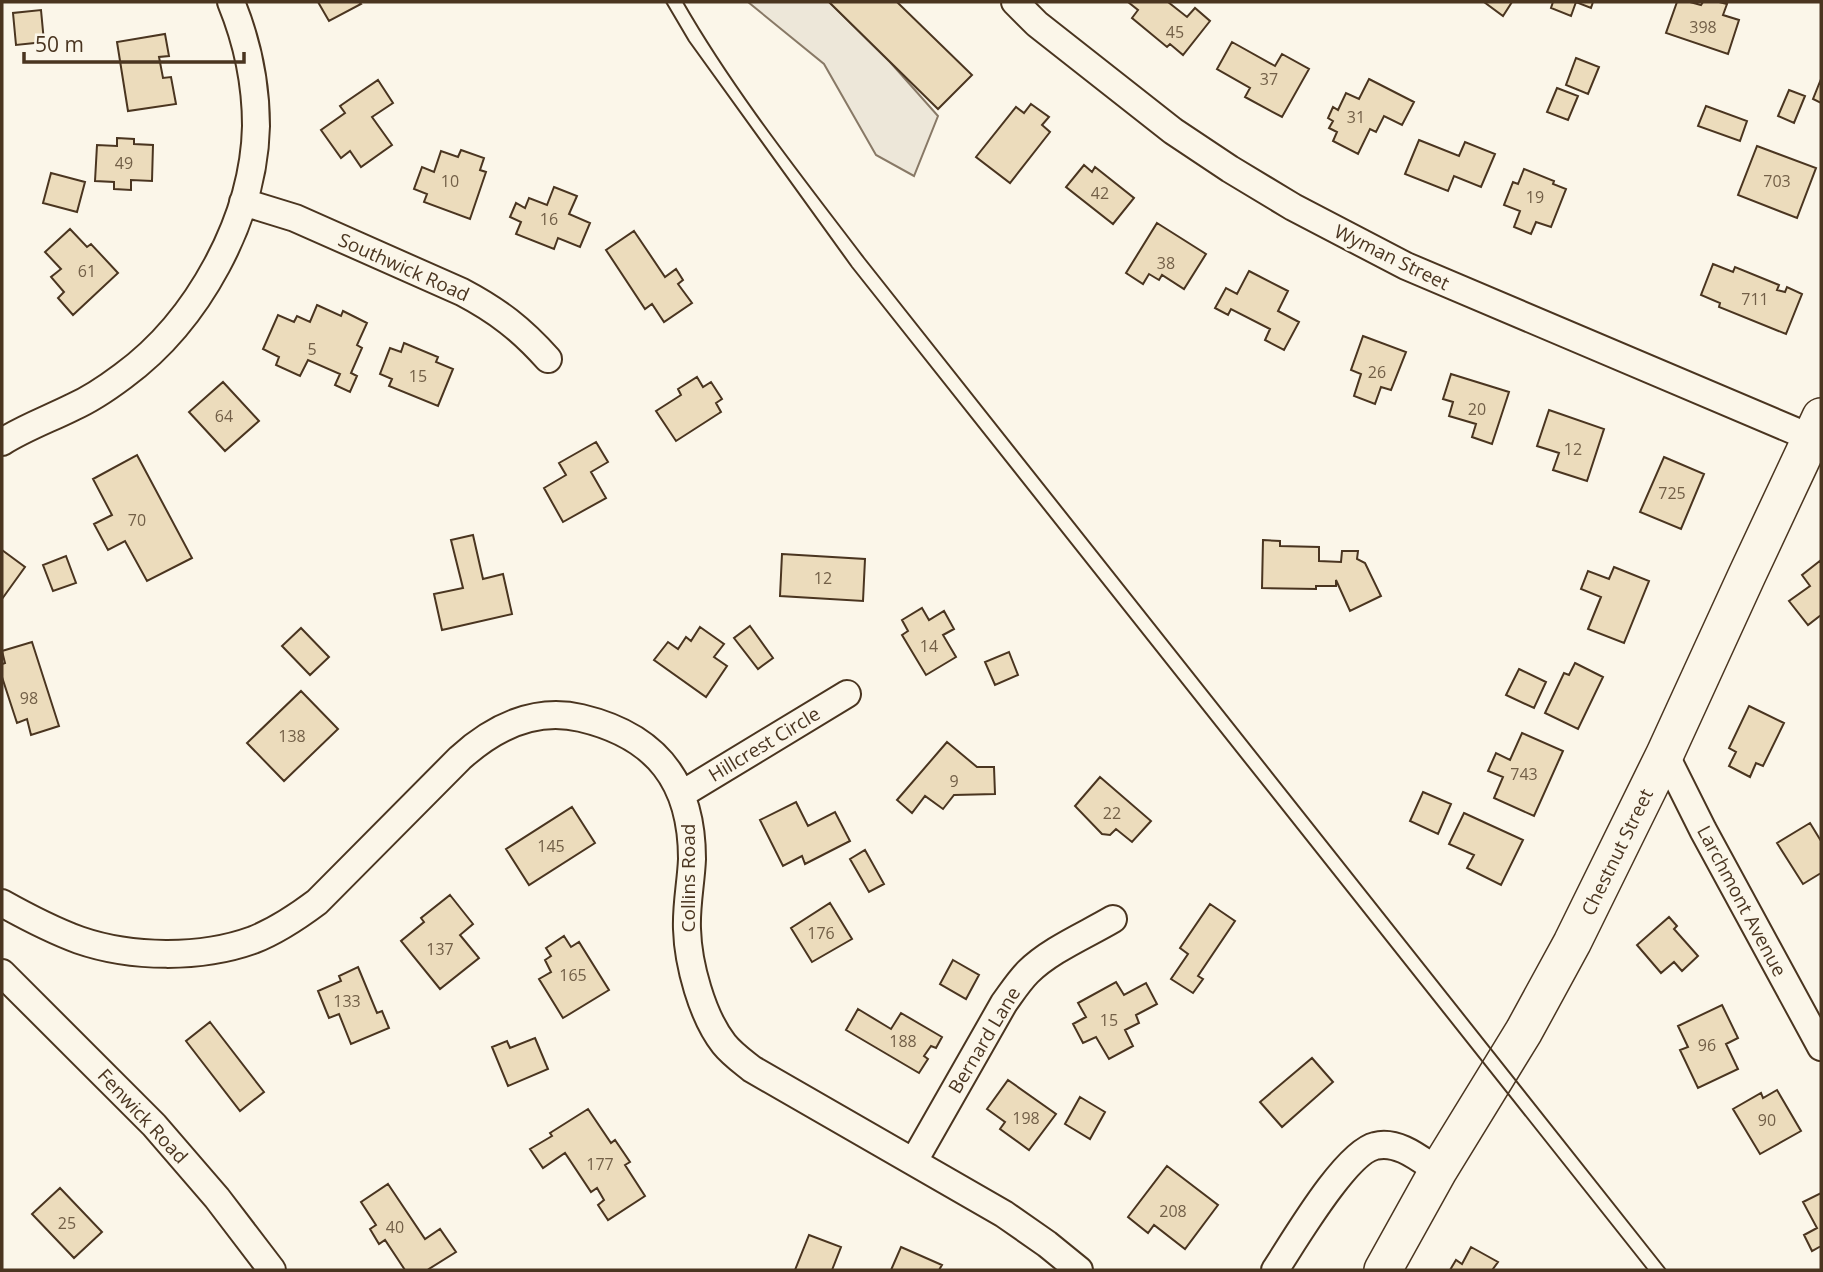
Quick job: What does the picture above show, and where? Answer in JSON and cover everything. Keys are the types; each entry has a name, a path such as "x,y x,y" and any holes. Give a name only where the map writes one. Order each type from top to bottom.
{"main road":[{"name":"Chestnut Street","path":"1383,1270 1438,1171 1550,985 1665,754 1747,575 1818,432"}],"street":[{"path":"2,442 75,406 125,374 169,334 204,288 218,263 243,202 252,165 256,126 246,45 231,2"},
{"name":"Wyman Street","path":"1015,2 1037,24 1172,131 1315,219 1430,276 1818,432"},
{"name":"Southwick Road","path":"243,202 295,218 462,292 507,319 548,359"},
{"name":"Hillcrest Circle","path":"682,793 847,694"},
{"name":"Collins Road","path":"2,903 81,941 131,952 184,953 232,947 274,931 317,902 475,744 510,724 529,718 572,716 612,727 629,735 661,761 682,793 688,815 692,861 687,911 689,949 698,989 714,1029 724,1044 752,1069 1026,1228 1080,1270"},
{"name":"Larchmont Avenue","path":"1665,754 1703,830 1821,1047"},
{"name":"Bernard Lane","path":"914,1161 1015,986 1028,971 1043,960 1113,919"},
{"name":"Fenwick Road","path":"2,973 154,1125 217,1198 272,1270"},
{"path":"1275,1270 1336,1180 1360,1154 1374,1146 1389,1145 1405,1149 1438,1171"}],"shaded area":[{"path":"748,2 829,2 890,62 938,116 914,176 876,155 824,64"}],"building":[{"path":"318,2 359,2 361,4 329,21"},
{"path":"829,2 897,2 972,75 938,109"},
{"path":"1128,2 1168,2 1187,17 1195,8 1210,21 1183,55 1170,44 1167,47 1132,18 1138,10"},
{"path":"1484,2 1512,2 1503,16"},
{"path":"1553,2 1576,2 1571,16 1551,8"},
{"path":"1576,2 1593,2 1591,8"},
{"path":"1677,2 1727,4 1723,15 1739,20 1728,54 1666,33"},
{"path":"41,10 44,42 16,45 13,13"},
{"path":"165,34 169,56 159,57 163,78 171,77 176,104 128,111 117,42"},
{"path":"1232,42 1275,66 1282,54 1309,69 1282,117 1245,97 1250,88 1217,69"},
{"path":"1576,58 1599,67 1588,94 1566,85"},
{"path":"1369,79 1414,102 1402,125 1384,116 1376,132 1370,129 1358,154 1333,141 1337,132 1329,128 1333,121 1328,118 1333,107 1338,110 1346,93 1359,99"},
{"path":"1821,79 1821,103 1813,99"},
{"path":"378,80 393,103 372,117 392,145 361,167 350,151 341,158 321,130 345,113 340,106"},
{"path":"1557,88 1578,96 1568,120 1547,112"},
{"path":"1789,90 1805,96 1794,123 1778,116"},
{"path":"1031,104 1049,117 1042,125 1050,132 1010,183 976,157 1016,107 1024,113"},
{"path":"1706,106 1747,121 1740,141 1698,126"},
{"path":"117,138 134,139 134,144 153,145 152,181 131,180 131,190 114,189 114,182 95,181 97,145 117,146"},
{"path":"1419,140 1459,156 1465,142 1495,154 1481,187 1454,176 1448,191 1405,174"},
{"path":"1757,146 1816,168 1797,218 1738,195"},
{"path":"461,150 484,158 480,170 486,172 470,219 424,202 427,194 414,189 422,167 434,172 441,151 458,157"},
{"path":"1084,165 1092,172 1095,167 1134,198 1113,224 1066,187"},
{"path":"1524,169 1566,189 1551,227 1536,222 1531,234 1514,227 1520,211 1504,205 1513,182 1518,184"},
{"path":"51,173 85,182 77,212 43,203"},
{"path":"554,187 577,196 569,214 590,223 580,247 558,238 554,249 516,234 521,222 510,217 516,203 525,208 529,198 547,205"},
{"path":"1157,223 1206,254 1184,289 1162,275 1159,280 1149,274 1143,284 1126,273"},
{"path":"70,229 87,247 91,244 118,273 73,315 58,298 64,292 51,277 61,269 45,252"},
{"path":"634,231 665,277 676,269 683,280 678,284 692,303 664,322 652,304 645,309 606,250"},
{"path":"1713,264 1733,272 1735,267 1779,285 1777,290 1785,292 1787,287 1802,294 1786,334 1719,307 1720,303 1701,295"},
{"path":"1249,271 1288,291 1278,311 1299,322 1284,350 1265,340 1270,329 1231,309 1228,315 1215,308 1226,288 1237,294"},
{"path":"317,305 341,316 343,311 367,323 357,345 362,348 351,373 357,376 350,392 335,385 340,374 308,360 300,376 276,365 279,357 263,349 278,315 294,322 297,316 310,322"},
{"path":"1363,336 1406,352 1391,390 1381,387 1375,404 1354,396 1361,374 1351,370"},
{"path":"404,343 438,357 436,362 453,369 438,406 389,386 392,379 380,374 390,348 401,352"},
{"path":"1451,374 1509,392 1492,444 1472,437 1476,424 1449,416 1453,402 1443,399"},
{"path":"697,377 703,387 711,382 722,399 716,403 721,412 676,441 656,411 681,395 678,389"},
{"path":"223,382 259,421 225,451 189,412"},
{"path":"1549,410 1604,429 1587,481 1553,470 1559,453 1537,446"},
{"path":"596,442 608,462 591,472 606,498 563,522 544,488 566,475 559,463"},
{"path":"137,455 192,558 147,581 125,541 108,550 94,524 112,515 93,479"},
{"path":"1664,457 1704,474 1681,529 1640,512"},
{"path":"473,535 483,579 503,574 512,614 442,630 434,594 463,588 451,540"},
{"path":"1263,540 1280,541 1280,546 1319,547 1319,561 1341,562 1342,551 1358,551 1357,559 1365,563 1381,596 1350,611 1336,580 1336,586 1316,586 1316,589 1262,588"},
{"path":"2,550 25,567 2,599"},
{"path":"782,554 865,559 863,601 780,596"},
{"path":"66,556 76,583 53,591 43,565"},
{"path":"1821,560 1821,615 1808,625 1789,601 1810,586 1802,575"},
{"path":"1614,567 1649,581 1624,643 1588,629 1601,597 1581,589 1588,571 1609,579"},
{"path":"922,608 929,620 944,611 954,629 943,635 956,657 926,675 902,635 908,631 902,620"},
{"path":"750,626 773,658 758,669 734,638"},
{"path":"700,627 724,644 714,657 727,666 706,697 654,660 668,642 678,649 686,637 691,641"},
{"path":"301,628 329,657 310,675 282,646"},
{"path":"32,642 59,726 31,735 27,719 17,723 2,677 2,664 5,663 2,651"},
{"path":"1009,652 1018,675 995,685 985,662"},
{"path":"1575,663 1603,677 1578,729 1545,713 1564,673 1569,675"},
{"path":"1519,669 1546,682 1534,708 1506,695"},
{"path":"301,691 338,729 284,781 247,743"},
{"path":"1749,706 1784,723 1763,766 1756,763 1750,777 1729,766 1736,752 1729,748"},
{"path":"1522,733 1563,751 1534,816 1494,798 1503,777 1488,771 1496,753 1510,760"},
{"path":"947,742 977,767 994,767 995,794 954,795 943,809 925,796 912,813 897,800"},
{"path":"1100,777 1151,821 1132,842 1116,829 1110,835 1102,834 1075,806"},
{"path":"1423,792 1451,804 1438,834 1410,821"},
{"path":"796,802 808,826 835,812 850,841 805,864 802,856 783,866 760,820"},
{"path":"572,807 595,843 529,885 506,849"},
{"path":"1464,813 1523,840 1501,885 1467,868 1474,855 1449,844"},
{"path":"1810,823 1821,841 1821,873 1803,884 1777,843"},
{"path":"865,850 884,884 869,892 850,859"},
{"path":"450,895 473,924 460,935 479,958 440,989 401,941 424,922 421,918"},
{"path":"830,903 852,939 812,962 791,928"},
{"path":"1210,904 1235,921 1198,976 1203,979 1193,993 1171,979 1188,954 1180,948"},
{"path":"1669,917 1677,926 1674,929 1698,956 1682,971 1674,962 1661,973 1637,945"},
{"path":"564,936 571,947 579,942 609,990 563,1018 539,979 551,972 545,960 551,956 546,948"},
{"path":"953,960 979,975 966,999 940,984"},
{"path":"358,967 377,1013 382,1011 389,1028 351,1044 339,1014 329,1018 318,991 341,981 339,976"},
{"path":"1116,982 1124,995 1146,983 1157,1004 1136,1015 1139,1023 1125,1030 1133,1046 1109,1059 1096,1037 1083,1043 1073,1024 1086,1017 1078,1003"},
{"path":"1722,1005 1738,1038 1726,1044 1738,1069 1698,1088 1680,1050 1688,1047 1678,1026"},
{"path":"858,1009 891,1029 901,1013 942,1037 936,1048 931,1046 924,1056 928,1059 919,1073 846,1030"},
{"path":"210,1022 264,1092 240,1111 186,1041"},
{"path":"535,1038 548,1069 508,1086 492,1047 507,1041 510,1048"},
{"path":"1312,1058 1333,1082 1282,1127 1260,1102"},
{"path":"1008,1080 1056,1114 1029,1150 1000,1129 1005,1122 987,1109"},
{"path":"1777,1090 1801,1131 1760,1154 1733,1109 1761,1093 1763,1098"},
{"path":"1080,1097 1105,1112 1090,1139 1065,1124"},
{"path":"588,1109 611,1143 615,1140 630,1162 625,1165 645,1196 608,1220 598,1205 604,1200 597,1188 591,1192 565,1153 543,1168 530,1149"},
{"path":"1167,1166 1218,1205 1185,1249 1154,1225 1148,1233 1128,1217"},
{"path":"388,1184 425,1239 440,1229 456,1252 430,1270 405,1270 385,1240 379,1244 370,1229 376,1225 361,1202"},
{"path":"60,1188 102,1232 74,1258 32,1214"},
{"path":"1821,1193 1821,1246 1812,1251 1804,1235 1817,1228 1803,1202"},
{"path":"809,1235 841,1247 832,1270 795,1270"},
{"path":"901,1247 942,1265 939,1270 891,1270"},
{"path":"1471,1247 1498,1262 1493,1269 1495,1270 1450,1270 1456,1260 1462,1264"}],"tram line":[{"path":"666,2 689,41 852,267 1648,1270"},
{"path":"683,2 746,100 864,258 1666,1270"}]}
